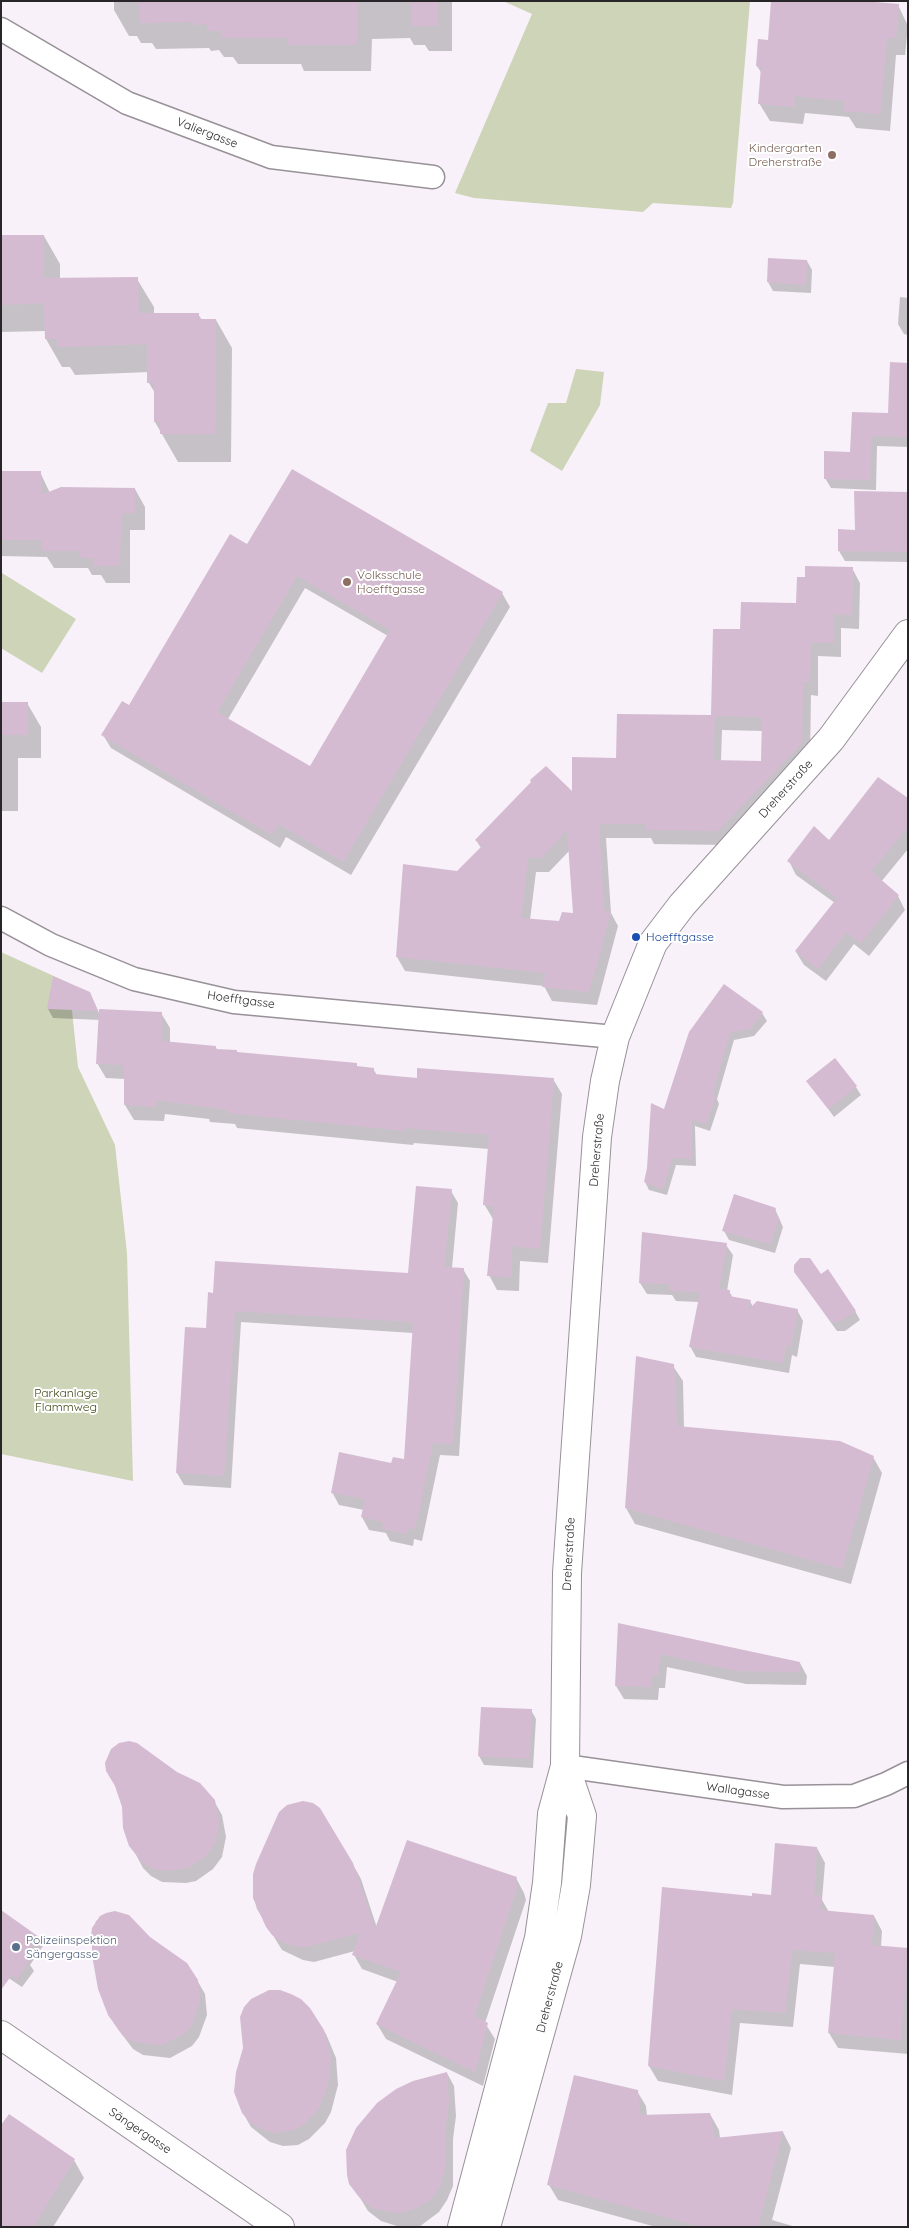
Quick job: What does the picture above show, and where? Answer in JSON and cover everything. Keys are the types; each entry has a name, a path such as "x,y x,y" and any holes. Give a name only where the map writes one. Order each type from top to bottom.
{"street":[{"name":"Valiergasse","path":"1,29 127,104 270,157 432,177"},
{"name":"Dreherstraße","path":"462,2227 539,1938 547,1883 552,1814 565,1766 567,1573 597,1138 605,1080 615,1037 653,943 682,905 831,739 908,634"},
{"name":"Hoefftgasse","path":"1,918 50,945 134,979 234,1002 615,1037"},
{"name":"Dreherstraße","path":"486,2227 567,1936 576,1885 582,1816 565,1766"},
{"name":"Wallagasse","path":"565,1766 783,1797 854,1796 908,1773"},
{"name":"Sängergasse","path":"1,2035 280,2227"}],"green space":[{"path":"503,1 750,1 733,203 731,208 653,203 643,212 474,198 455,193 532,14"},
{"path":"576,369 604,372 600,405 562,471 530,451 548,403 566,403"},
{"path":"2,573 76,619 42,673 1,648"},
{"name":"Parkanlage Flammweg","path":"1,952 69,983 78,1067 115,1145 127,1253 133,1481 1,1454"}],"building":[{"path":"140,1 357,1 357,45 288,45 288,38 221,38 221,31 207,31 207,24 194,25 194,22 140,23"},
{"path":"412,1 437,1 438,26 412,26"},
{"path":"771,1 863,1 899,4 896,38 887,38 880,114 844,111 845,101 795,96 794,107 758,104 761,67 756,66 758,39 768,40"},
{"path":"1,235 44,235 44,278 138,277 139,313 199,313 199,319 216,319 215,434 160,434 160,422 154,422 154,383 147,383 147,344 57,347 57,339 45,339 44,303 1,305"},
{"path":"768,258 807,260 806,285 767,282"},
{"path":"890,362 908,363 908,437 871,436 870,480 824,479 824,451 850,452 852,412 888,413"},
{"path":"292,469 503,592 343,862 279,824 272,835 101,735 122,701 129,705 230,534 247,544","holes":["297,576 390,630 310,766 217,712"]},
{"path":"1,471 41,471 41,495 61,487 135,488 135,513 121,513 120,566 94,566 94,558 80,558 80,551 42,551 42,540 1,540"},
{"path":"854,491 908,492 908,552 838,551 838,529 855,530"},
{"path":"805,566 853,567 852,615 834,614 833,643 811,642 810,682 803,682 802,743 718,831 645,830 645,824 599,824 604,911 611,911 589,992 542,987 546,973 396,957 403,864 457,871 482,846 475,840 531,782 530,780 546,766 572,791 572,757 616,758 617,714 711,715 713,629 740,629 741,602 796,603 797,577 805,577","holes":["715,716 762,717 761,761 713,760","567,830 573,913 562,912 559,921 521,918 528,858 541,858"]},
{"path":"1,702 28,702 28,735 1,735"},
{"path":"878,777 908,798 908,827 871,871 899,895 861,943 846,932 818,969 795,951 837,898 787,861 814,826 829,840"},
{"path":"53,976 90,992 98,1011 47,1009"},
{"path":"724,984 763,1012 750,1029 730,1032 712,1095 716,1095 706,1124 692,1119 692,1159 672,1158 663,1189 644,1182 647,1168 651,1103 664,1109 689,1032"},
{"path":"99,1009 162,1012 162,1041 216,1046 215,1049 237,1050 237,1052 357,1063 357,1066 374,1068 374,1074 417,1078 417,1068 554,1078 540,1249 512,1246 511,1277 487,1276 494,1206 483,1205 489,1135 406,1128 405,1131 227,1113 227,1110 157,1100 156,1107 124,1105 124,1065 96,1064"},
{"path":"835,1058 857,1086 828,1109 806,1081"},
{"path":"416,1186 452,1189 444,1267 464,1268 453,1444 433,1443 415,1529 408,1528 406,1534 382,1529 383,1522 361,1517 365,1499 331,1493 339,1452 391,1463 393,1457 404,1459 413,1322 235,1311 224,1476 176,1473 185,1327 206,1328 208,1292 213,1293 215,1261 408,1273"},
{"path":"734,1194 776,1208 774,1215 779,1217 770,1244 722,1231"},
{"path":"642,1232 727,1243 719,1289 730,1290 729,1296 751,1300 747,1311 757,1301 798,1309 791,1347 786,1345 783,1363 689,1347 700,1292 669,1291 669,1284 639,1283"},
{"path":"800,1258 810,1258 821,1274 828,1269 856,1311 839,1322 831,1322 794,1272 794,1265"},
{"path":"636,1356 674,1364 677,1426 840,1441 874,1456 842,1569 625,1508"},
{"path":"618,1623 800,1662 799,1672 737,1671 660,1654 658,1675 652,1675 651,1687 615,1686"},
{"path":"481,1707 532,1709 529,1759 478,1756"},
{"path":"129,1741 137,1743 177,1772 200,1783 215,1800 219,1823 215,1843 206,1856 188,1868 166,1871 154,1869 142,1862 129,1846 123,1828 122,1807 115,1786 106,1771 105,1763 111,1749 119,1743"},
{"path":"303,1801 313,1803 320,1808 353,1863 375,1929 407,1840 517,1877 515,1884 518,1884 474,2016 488,2023 475,2072 376,2024 401,1972 352,1955 360,1933 305,1947 293,1946 281,1941 272,1935 266,1927 253,1898 253,1874 279,1812 287,1805"},
{"path":"775,1843 817,1847 814,1895 821,1896 820,1910 874,1915 872,1945 908,1948 901,2040 828,2033 835,1953 792,1950 785,2013 732,2009 724,2081 648,2066 662,1887 752,1896 752,1893 771,1895"},
{"name":"Polizeiinspektion Sängergasse","path":"1,1910 39,1937 24,1957 29,1961 17,1979 12,1975 1,1990"},
{"path":"115,1911 129,1915 150,1937 187,1963 198,1980 200,2001 192,2024 185,2033 162,2045 134,2042 123,2036 108,2015 98,1989 93,1961 92,1928 100,1916"},
{"path":"269,1990 280,1990 291,1994 301,1999 310,2008 324,2030 331,2057 328,2084 318,2110 302,2126 290,2131 275,2133 261,2129 250,2122 242,2113 234,2092 236,2072 243,2048 240,2017 244,2007 251,1999"},
{"path":"447,2072 449,2102 446,2125 446,2165 440,2186 432,2199 412,2210 397,2213 372,2208 359,2197 349,2184 347,2175 346,2150 356,2128 377,2103 396,2089 413,2081"},
{"path":"574,2075 638,2090 640,2115 710,2113 715,2138 783,2131 758,2227 702,2227 547,2185"},
{"path":"9,2114 75,2159 33,2227 1,2227 1,2125"}],"place":[{"name":"Kindergarten Dreherstraße","path":"832,155"},
{"name":"Volksschule Hoefftgasse","path":"347,582"},
{"name":"Hoefftgasse","path":"636,937"},
{"name":"Polizeiinspektion Sängergasse","path":"16,1947"}]}
